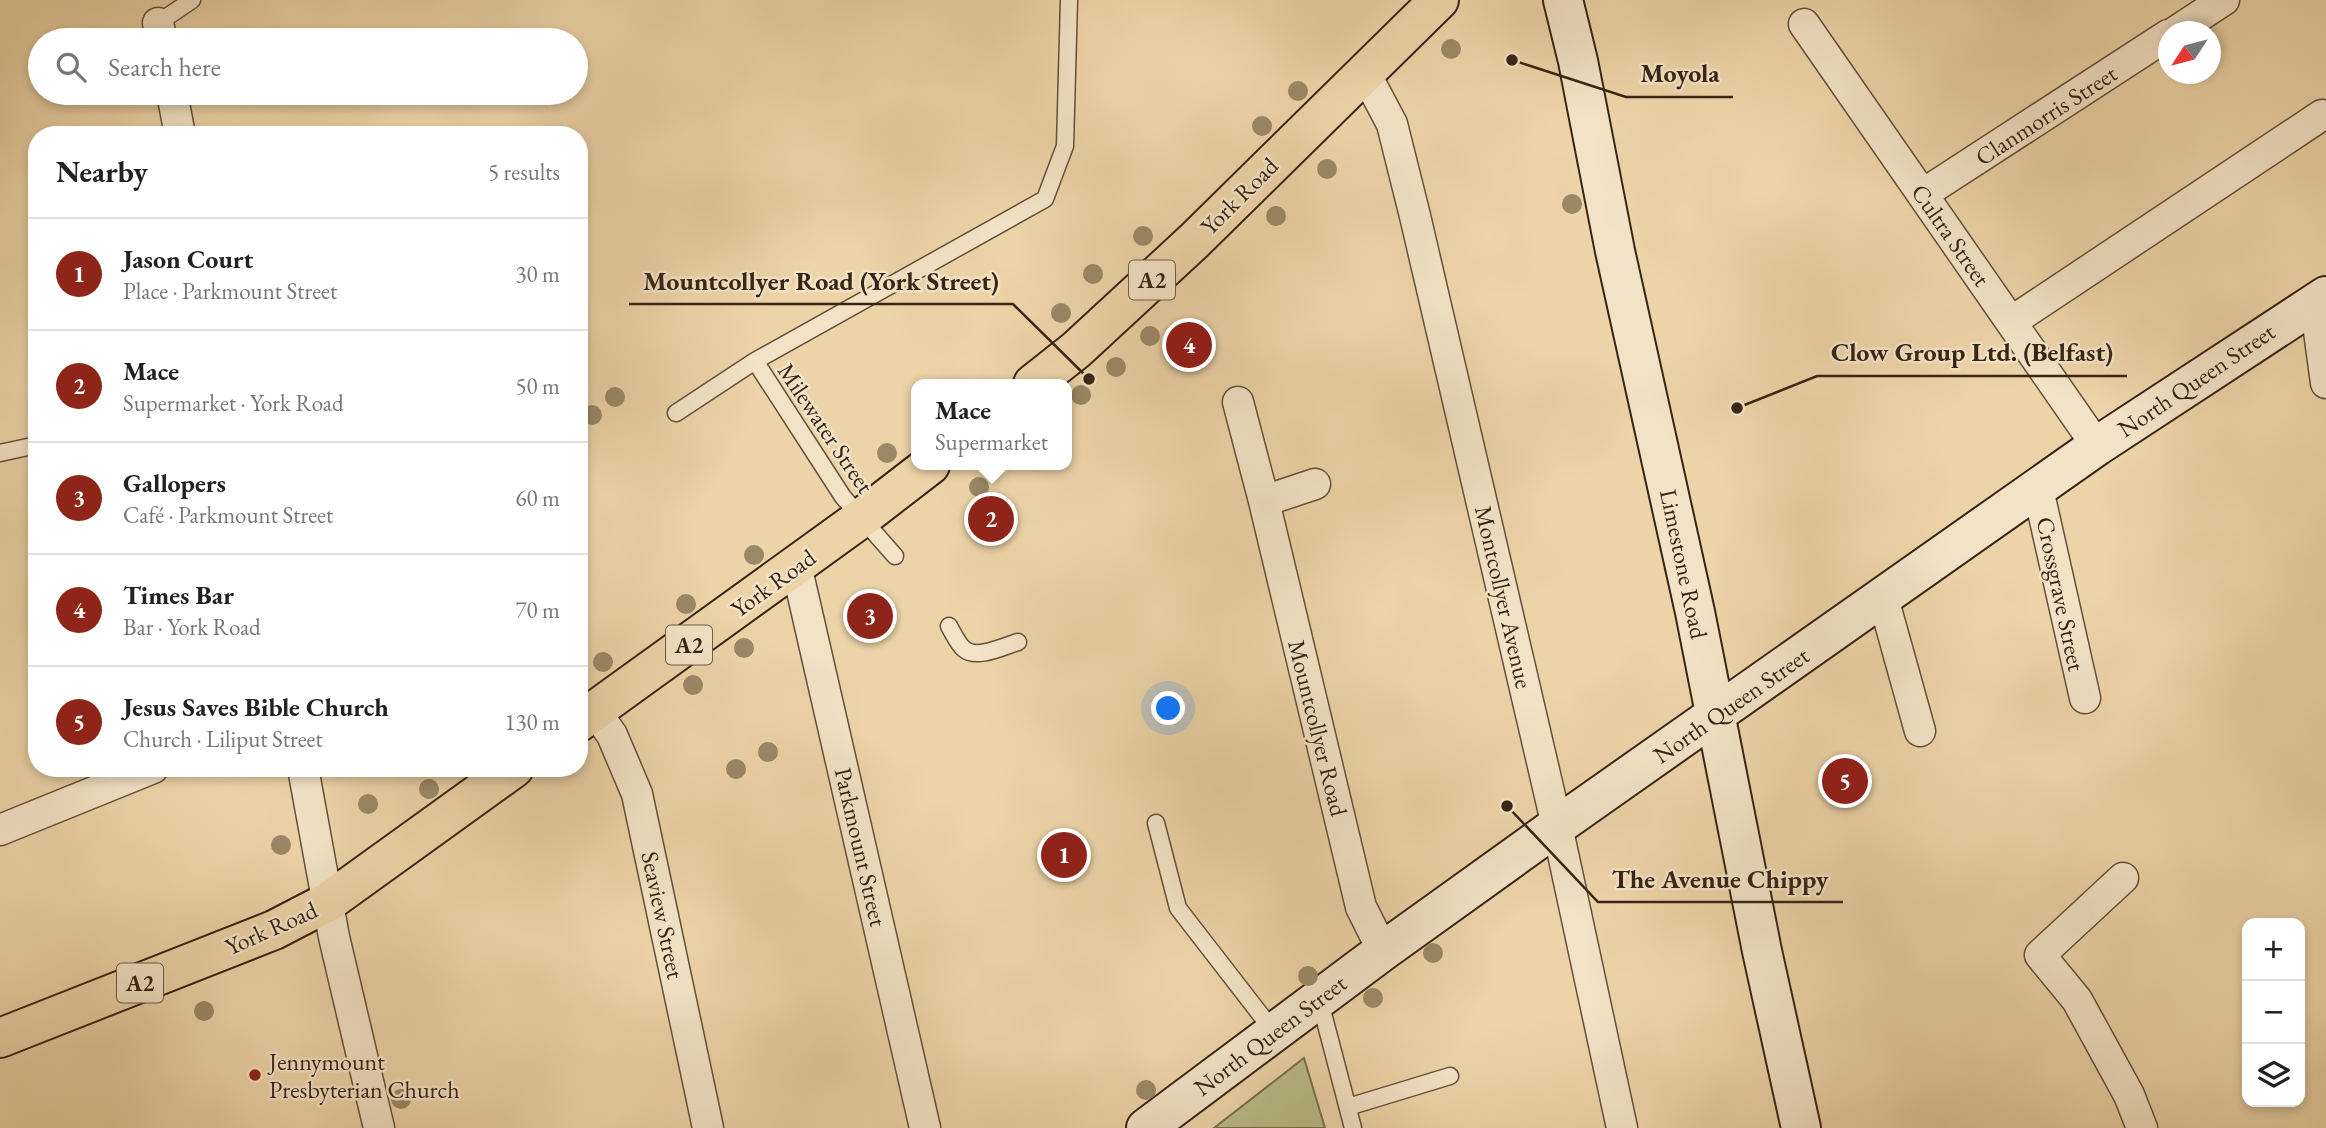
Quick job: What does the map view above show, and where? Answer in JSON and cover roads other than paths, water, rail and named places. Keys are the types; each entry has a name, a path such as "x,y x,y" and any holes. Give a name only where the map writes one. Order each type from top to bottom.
{"main road":[{"name":"York Road","path":"1038,379 1076,350 1194,241 1439,0"},
{"name":"Limestone Road","path":"1563,0 1717,715 1762,951 1801,1128"},
{"name":"North Queen Street","path":"1146,1128 1383,951 1557,827 2097,446 2320,299"},
{"name":"York Road","path":"588,716 924,470"},
{"name":"York Road","path":"0,1038 274,930 328,902 502,777"}],"street":[{"path":"2192,21 2224,0"},
{"name":"Cultra Street","path":"1804,24 2097,446"},
{"name":"Clanmorris Street","path":"1923,194 2158,42"},
{"name":"Montcollyer Avenue","path":"1365,73 1392,124 1406,178 1557,827 1622,1128"},
{"path":"174,105 178,126"},
{"path":"2011,321 2322,116"},
{"path":"2320,299 2326,383"},
{"name":"Mountcollyer Road","path":"1238,402 1362,907 1383,951"},
{"path":"1264,501 1315,485"},
{"name":"Crossgrave Street","path":"2038,489 2085,698"},
{"name":"Parkmount Street","path":"796,565 925,1128"},
{"path":"1883,598 1920,730"},
{"name":"Seaview Street","path":"588,718 612,735 637,794 708,1128"},
{"path":"0,830 131,777"},
{"path":"305,777 334,937 379,1128"},
{"path":"2123,878 2040,955 2077,1000 2129,1095 2141,1128"}],"lane":[{"path":"163,28 192,0"},
{"path":"676,413 755,361 1045,199 1065,146 1069,0"},
{"name":"Milewater Street","path":"755,361 843,498 895,556"},
{"path":"0,453 28,447"},
{"path":"949,626 964,649 971,653 978,654 1018,642"},
{"path":"1156,823 1178,908 1274,1032"},
{"path":"1319,998 1353,1128"},
{"path":"1348,1107 1450,1076"}],"place":[{"name":"Moyola","path":"1512,60"},
{"name":"Times Bar","path":"1189,345"},
{"name":"Mountcollyer Road (York Street)","path":"1089,379"},
{"name":"Clow Group Ltd. (Belfast)","path":"1737,408"},
{"name":"Mace","path":"991,519"},
{"name":"Gallopers","path":"870,616"},
{"name":"Jesus Saves Bible Church","path":"1845,781"},
{"name":"The Avenue Chippy","path":"1507,806"},
{"name":"Jason Court","path":"1064,855"},
{"name":"Jennymount Presbyterian Church","path":"255,1075"}]}
